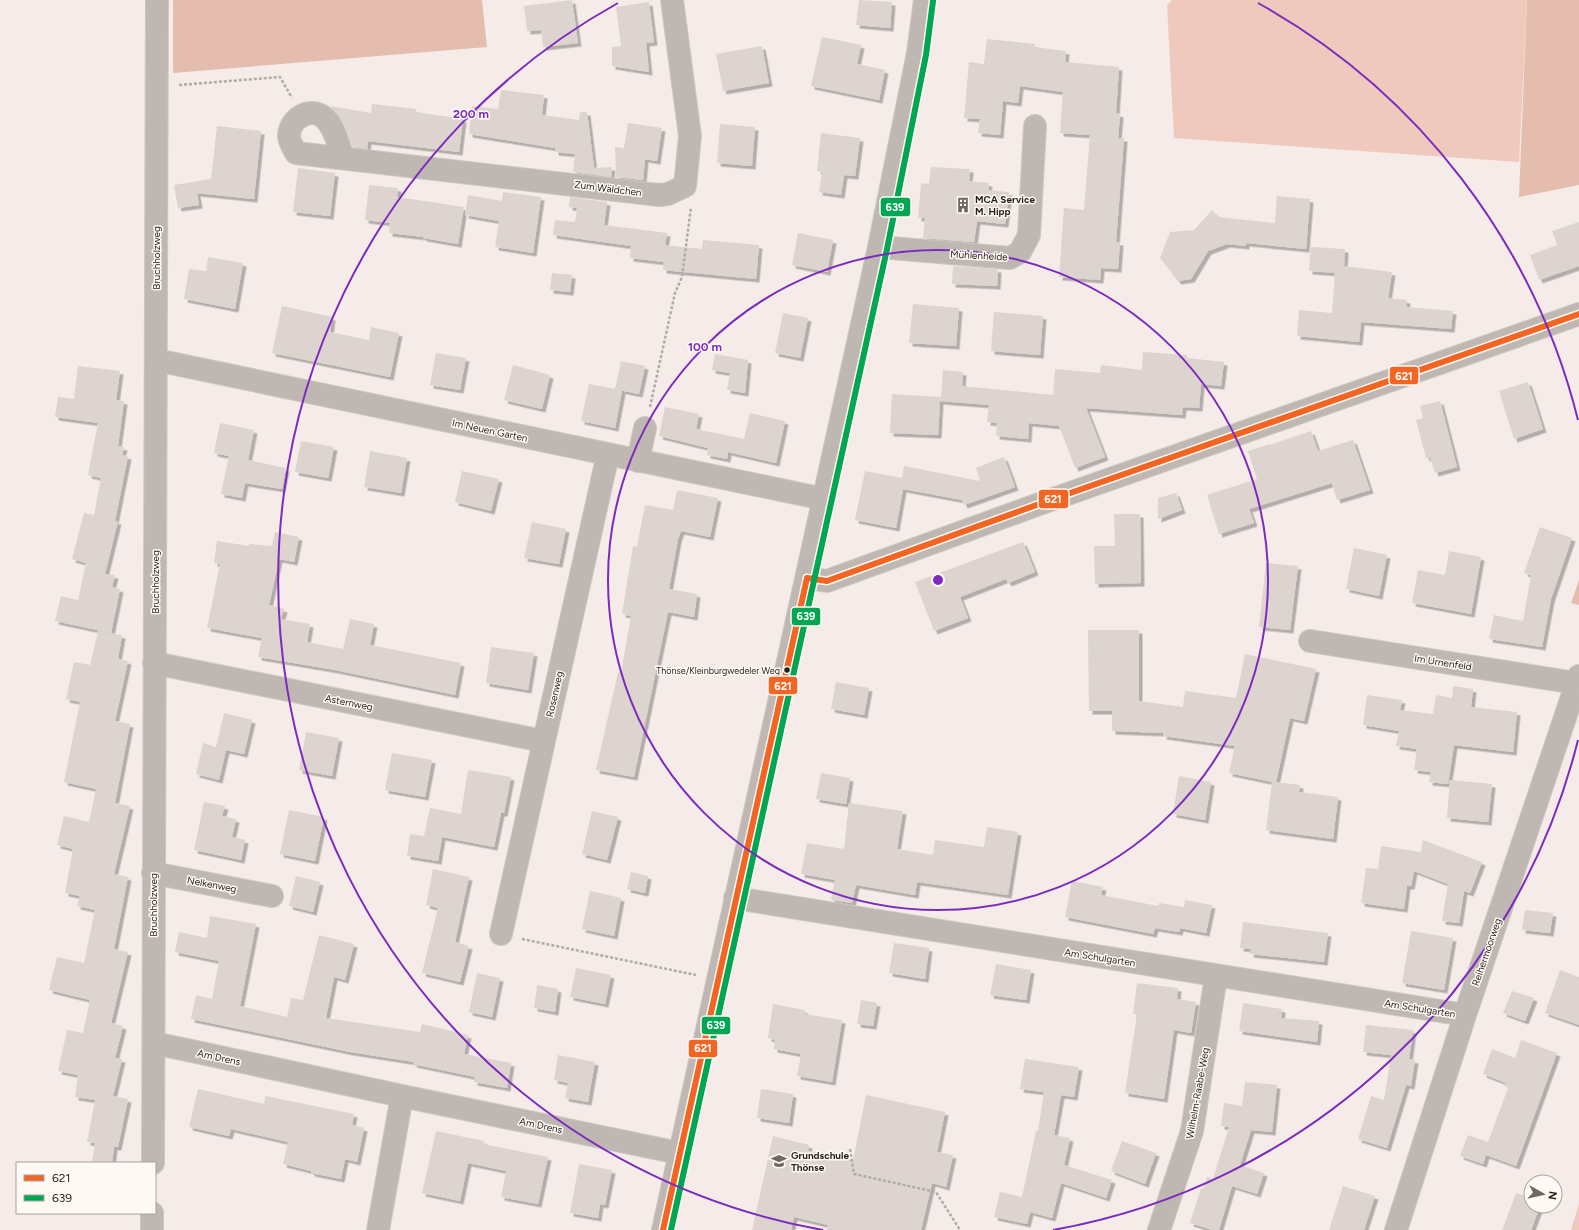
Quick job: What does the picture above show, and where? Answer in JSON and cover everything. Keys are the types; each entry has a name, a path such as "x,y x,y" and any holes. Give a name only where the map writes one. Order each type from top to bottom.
{"street":[{"name":"Bruchholzweg","path":"153,1162 157,0"},
{"path":"672,0 690,136 685,186"},
{"path":"663,1230 734,898 807,578 880,247 918,53 925,0"},
{"path":"302,115 312,113 322,116 331,126 343,157"},
{"name":"Zum Wäldchen","path":"302,115 293,122 289,135 291,144 296,153 343,157 659,194 668,194 685,186"},
{"name":"Mühlenheide","path":"880,247 1010,258 1020,252 1029,235 1035,126"},
{"path":"807,578 827,580 1579,314"},
{"name":"Im Neuen Garten","path":"156,360 824,499"},
{"path":"638,461 645,428"},
{"name":"Rosenweg","path":"501,934 608,454"},
{"name":"Im Urnenfeld","path":"1310,641 1578,679"},
{"name":"Asternweg","path":"154,662 543,741"},
{"name":"Reihermoorweg","path":"1396,1230 1465,1015 1578,679"},
{"name":"Nelkenweg","path":"153,872 272,896"},
{"name":"Am Schulgarten","path":"734,898 1465,1015"},
{"name":"Wilhelm-Raabe-Weg","path":"1159,1230 1192,1131 1216,976"},
{"name":"Am Drens","path":"154,1043 679,1153"},
{"path":"378,1230 402,1096"},
{"path":"152,1214 152,1230"}],"path":[{"path":"157,87 280,77 302,115"},
{"path":"645,428 675,293 682,277 691,202 685,186"},
{"path":"501,934 696,975"},
{"path":"850,1149 854,1174 936,1192 960,1230"}],"shaded area":[{"path":"173,0 482,0 487,47 173,73"},
{"path":"1172,0 1527,0 1519,162 1174,138 1167,5"},
{"path":"1527,0 1579,0 1579,185 1519,197"},
{"path":"1579,580 1579,605 1571,603"},
{"path":"1579,1204 1579,1230 1571,1230"}],"building":[{"path":"572,0 578,43 543,47 541,30 527,31 524,6"},
{"path":"859,0 892,2 890,28 856,25"},
{"path":"649,2 654,42 646,43 649,72 612,66 612,47 621,46 616,7"},
{"path":"822,37 861,45 857,64 885,70 879,100 811,86"},
{"path":"987,39 1035,44 1034,47 1066,51 1065,62 1119,67 1116,113 1120,114 1118,138 1124,138 1116,242 1120,242 1118,269 1101,268 1100,280 1059,277 1064,208 1084,210 1090,135 1060,133 1063,92 1020,86 1018,103 1003,101 1000,135 978,133 980,119 964,118 969,62 984,64"},
{"path":"762,46 769,83 723,91 716,54"},
{"path":"501,90 544,95 542,115 579,120 580,112 587,112 594,168 612,167 611,177 573,172 575,154 555,152 555,148 469,134 472,106 498,109"},
{"path":"372,104 416,109 416,112 463,119 459,152 368,141 367,149 353,147 343,123 330,106 371,113"},
{"path":"628,123 662,128 657,161 645,159 643,180 616,177 615,147 624,148"},
{"path":"720,124 755,127 752,166 717,163"},
{"path":"217,126 261,131 254,199 197,193 199,205 178,208 174,185 211,179"},
{"path":"821,133 860,138 855,176 844,175 841,195 819,192 822,172 817,171"},
{"name":"MCA Service M. Hipp","path":"931,167 970,169 969,181 989,183 988,190 1009,192 1005,224 977,221 974,242 923,238 925,218 918,218 921,183 929,184"},
{"path":"298,168 335,173 330,216 293,212"},
{"path":"369,185 398,188 397,197 464,207 458,244 423,238 424,237 389,233 390,223 365,220"},
{"path":"503,192 541,197 533,253 495,247 499,221 465,215 468,195 502,201"},
{"path":"1277,196 1310,199 1306,249 1246,243 1246,246 1227,244 1208,251 1191,279 1178,281 1160,258 1170,232 1194,230 1212,210 1218,217 1275,223"},
{"path":"570,197 607,202 604,225 667,233 665,245 702,249 703,240 759,245 756,279 663,270 664,262 630,258 631,246 553,235 555,220 575,222 577,208 569,207"},
{"path":"1579,222 1579,266 1539,280 1530,255 1557,245 1552,231"},
{"path":"798,233 833,240 827,272 792,265"},
{"path":"1311,247 1345,249 1344,266 1392,272 1388,298 1407,300 1406,307 1453,311 1451,329 1361,322 1359,342 1297,336 1299,310 1332,313 1335,273 1309,271"},
{"path":"208,257 243,263 235,309 184,299 189,269 206,271"},
{"path":"953,266 998,269 997,286 952,284"},
{"path":"552,273 572,275 570,292 550,290"},
{"path":"913,304 959,308 956,346 909,343"},
{"path":"282,306 332,317 330,332 369,340 371,327 399,333 390,377 272,353"},
{"path":"994,312 1043,316 1040,355 991,351"},
{"path":"783,313 808,318 800,358 775,353"},
{"path":"1143,352 1187,355 1187,358 1224,362 1221,386 1201,384 1199,408 1183,407 1182,415 1086,408 1105,457 1075,468 1059,426 1029,423 1028,439 996,436 997,423 987,422 989,405 940,401 938,435 890,433 892,394 941,397 943,370 963,372 962,386 1053,395 1055,369 1100,373 1101,365 1142,370"},
{"path":"436,353 466,358 460,390 430,385"},
{"path":"715,354 748,360 745,393 727,390 730,373 712,370"},
{"path":"621,361 645,366 639,394 619,390 622,391 615,428 581,421 589,384 615,389"},
{"path":"513,365 550,375 542,409 504,400"},
{"path":"78,366 120,371 116,400 124,401 118,446 124,447 122,455 128,456 115,521 118,521 105,574 115,575 112,587 120,589 111,633 55,621 61,596 78,600 86,563 72,559 84,513 94,515 101,478 88,475 98,423 55,417 58,397 74,399"},
{"path":"1528,382 1543,429 1514,439 1499,391"},
{"path":"1440,401 1457,467 1435,473 1430,457 1426,458 1416,420 1423,418 1420,406"},
{"path":"665,407 699,414 696,429 744,439 750,413 785,421 776,463 728,452 727,459 707,455 708,448 659,436"},
{"path":"220,423 254,430 248,460 286,468 282,489 245,483 242,498 221,494 229,456 214,453"},
{"path":"1311,431 1318,451 1353,440 1370,490 1337,500 1332,483 1249,509 1254,523 1219,534 1207,495 1257,479 1248,451"},
{"path":"301,441 334,447 328,478 295,472"},
{"path":"370,451 407,458 401,493 364,487"},
{"path":"1004,457 1015,487 964,505 962,500 903,489 896,528 855,520 865,471 902,478 904,466 980,481 976,468"},
{"path":"462,471 499,479 491,511 455,502"},
{"path":"677,490 718,498 710,537 681,531 678,539 669,589 697,594 694,617 668,612 634,777 596,770 618,672 621,673 631,616 622,614 633,546 637,547 645,505 673,510"},
{"path":"1176,493 1182,510 1158,519 1158,498"},
{"path":"1114,514 1140,514 1141,583 1095,584 1094,546 1115,546"},
{"path":"532,522 566,529 559,564 524,558"},
{"path":"1540,527 1572,538 1551,599 1542,647 1489,639 1494,615 1523,621 1531,575 1524,573"},
{"path":"275,532 299,537 294,562 279,559 269,605 284,609 281,619 310,624 307,642 343,649 350,619 374,624 370,645 461,663 455,695 335,670 258,657 262,638 207,628 220,564 214,563 217,541 249,546 249,544 272,546"},
{"path":"1023,542 1035,572 1008,583 1006,579 960,597 968,618 934,631 915,582"},
{"path":"1354,548 1387,555 1379,596 1346,589"},
{"path":"1449,551 1481,557 1471,614 1412,603 1418,570 1445,575"},
{"path":"1266,563 1298,566 1290,630 1259,627"},
{"path":"1088,630 1139,630 1139,701 1183,707 1185,691 1236,698 1245,654 1316,669 1304,721 1290,718 1276,782 1300,785 1299,792 1338,797 1333,839 1266,830 1272,782 1229,773 1235,746 1163,736 1164,733 1112,731 1112,711 1089,711"},
{"path":"98,631 122,635 118,659 128,661 115,721 130,724 115,803 130,806 114,874 128,877 114,949 128,952 111,1023 123,1026 115,1058 122,1059 113,1096 128,1099 118,1147 114,1147 112,1162 92,1162 95,1143 87,1142 95,1100 75,1097 78,1075 58,1071 67,1030 83,1033 90,1000 49,990 57,957 84,963 95,910 77,906 80,896 65,893 73,849 57,845 64,816 89,822 96,789 64,782 80,702 66,699 74,662 90,665"},
{"path":"491,647 534,653 528,690 486,683"},
{"path":"836,682 869,688 864,715 831,709"},
{"path":"1453,686 1473,689 1471,707 1517,712 1513,752 1454,745 1448,784 1429,782 1431,772 1414,770 1417,749 1396,746 1399,731 1363,725 1367,695 1402,700 1400,710 1433,714 1436,695 1452,698"},
{"path":"224,713 252,720 244,754 226,750 219,780 196,774 203,743 216,747"},
{"path":"306,732 339,738 332,776 299,770"},
{"path":"392,753 432,760 425,797 385,790"},
{"path":"468,770 511,777 504,813 501,813 494,847 442,837 438,861 407,856 410,834 424,836 430,808 461,814"},
{"path":"821,773 850,778 846,804 816,799"},
{"path":"1179,776 1211,782 1205,820 1173,814"},
{"path":"1450,780 1492,784 1488,822 1447,818"},
{"path":"204,802 225,806 222,816 236,819 232,837 245,840 241,860 194,850"},
{"path":"849,803 903,811 897,849 933,855 935,840 984,847 987,827 1018,832 1008,895 917,882 915,895 856,885 852,903 831,900 835,880 801,874 807,843 844,849"},
{"path":"289,810 324,817 315,861 280,854"},
{"path":"592,811 618,817 607,860 582,854"},
{"path":"1423,840 1482,862 1470,893 1464,891 1459,923 1442,921 1448,884 1414,871 1411,886 1407,886 1404,909 1361,903 1366,868 1378,869 1381,846 1421,852"},
{"path":"433,869 469,877 455,942 469,946 460,982 422,973 438,908 426,905"},
{"path":"631,872 648,876 645,893 627,889"},
{"path":"296,876 320,882 313,912 289,906"},
{"path":"1072,881 1103,887 1101,895 1158,906 1159,903 1184,907 1185,900 1212,905 1206,933 1180,928 1179,932 1155,928 1153,934 1065,917"},
{"path":"590,891 621,898 614,936 582,929"},
{"path":"1525,910 1553,913 1550,933 1522,930"},
{"path":"210,916 256,924 240,1006 287,1017 291,998 303,1000 319,935 354,944 345,980 334,977 326,1018 420,1032 422,1024 468,1035 464,1054 511,1063 507,1088 474,1082 475,1077 413,1064 414,1062 350,1052 191,1019 196,995 212,999 219,961 175,952 179,932 207,938"},
{"path":"1243,922 1328,933 1324,962 1250,954 1251,949 1240,948"},
{"path":"1411,931 1453,938 1444,990 1402,983"},
{"path":"894,943 929,948 925,979 889,973"},
{"path":"996,964 1031,970 1026,1000 990,995"},
{"path":"576,968 611,975 605,1004 570,997"},
{"path":"1560,970 1579,977 1579,1025 1545,1013"},
{"path":"477,973 500,978 492,1017 469,1012"},
{"path":"1137,983 1178,988 1177,999 1196,1002 1191,1033 1174,1030 1164,1099 1125,1093 1137,1014 1133,1014"},
{"path":"537,985 558,989 555,1012 534,1008"},
{"path":"1512,991 1534,998 1525,1021 1503,1013"},
{"path":"861,1000 877,1003 873,1026 857,1024"},
{"path":"1243,1003 1282,1009 1281,1018 1319,1021 1317,1042 1239,1031"},
{"path":"773,1004 805,1010 804,1014 842,1020 832,1082 797,1076 801,1054 774,1049 775,1040 768,1038"},
{"path":"1366,1025 1413,1030 1409,1059 1415,1060 1411,1086 1406,1085 1387,1148 1358,1139 1371,1096 1384,1100 1391,1055 1363,1052"},
{"path":"1521,1040 1557,1053 1516,1166 1486,1155 1483,1164 1460,1156 1468,1135 1488,1142 1508,1088 1505,1087 1506,1083 1483,1074 1492,1049 1515,1058"},
{"path":"558,1055 595,1062 588,1102 565,1098 568,1083 554,1080"},
{"path":"1025,1059 1079,1067 1074,1097 1061,1095 1054,1135 1070,1138 1064,1165 1112,1180 1106,1198 1061,1183 1052,1218 1030,1212 1027,1224 994,1217 1000,1192 1022,1197 1036,1131 1038,1131 1044,1092 1020,1089"},
{"path":"1245,1082 1277,1085 1272,1132 1251,1130 1240,1165 1264,1173 1257,1194 1232,1186 1219,1230 1213,1230 1190,1223 1201,1188 1203,1189 1207,1177 1213,1179 1229,1127 1221,1126 1224,1103 1242,1106"},
{"path":"198,1089 264,1104 265,1096 354,1114 352,1125 364,1128 357,1162 345,1159 341,1179 311,1173 311,1171 283,1164 288,1142 231,1129 229,1136 189,1127"},
{"path":"761,1089 793,1094 789,1123 757,1118"},
{"path":"866,1095 945,1112 937,1152 953,1155 946,1187 932,1183 921,1230 827,1230 828,1225 794,1217 791,1230 752,1230 773,1136 809,1145 808,1151 853,1160"},
{"path":"436,1131 484,1141 483,1144 548,1157 538,1204 501,1197 506,1171 468,1163 460,1201 422,1193"},
{"path":"1122,1141 1156,1153 1145,1184 1111,1171"},
{"path":"579,1164 612,1170 605,1205 600,1204 598,1218 570,1213"},
{"path":"1343,1186 1375,1196 1364,1230 1329,1230"},
{"path":"1516,1193 1523,1195 1523,1214 1537,1214 1531,1230 1502,1230"}],"transit line":[{"name":"639","path":"671,1230 887,249 926,55 933,1"},
{"name":"621","path":"663,1230 807,578 827,581 1042,503 1579,314"}],"place":[{"name":"MCA Service M. Hipp","path":"963,205"},
{"name":"Thönse/Kleinburgwedeler Weg","path":"787,670"},
{"name":"Grundschule Thönse","path":"779,1161"}]}
